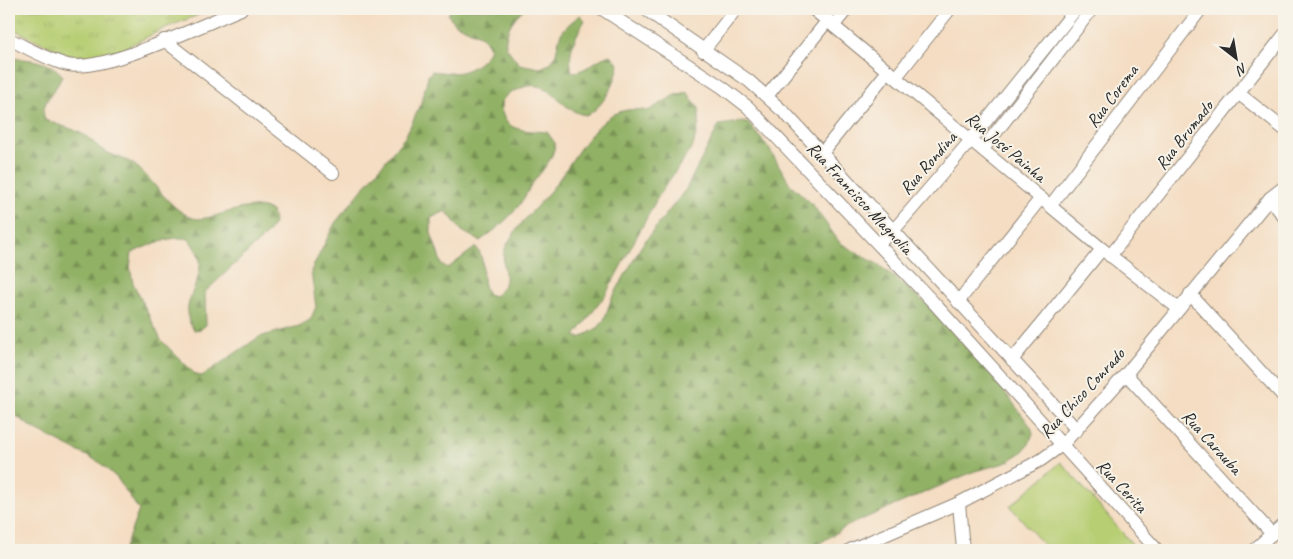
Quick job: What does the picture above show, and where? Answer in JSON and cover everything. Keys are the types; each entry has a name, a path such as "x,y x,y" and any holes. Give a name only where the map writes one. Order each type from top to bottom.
{"street":[{"path":"9,39 69,65 90,66 115,60 241,9"},
{"name":"Rua Francisco Magnolia","path":"602,9 722,87 748,107 879,243 1063,444"},
{"name":"Rua Francisco Magnolia","path":"645,9 703,51 749,81 767,96 822,153 1076,430"},
{"path":"703,51 736,9"},
{"name":"Rua José Painha","path":"813,9 1106,252 1179,309"},
{"path":"767,96 831,23 847,9"},
{"path":"822,153 950,9"},
{"name":"Rua Rondina","path":"879,243 894,231 971,140 1076,9"},
{"name":"Rua Rondina","path":"983,149 1092,9"},
{"name":"Rua Corema","path":"958,302 1046,202 1200,9"},
{"name":"Rua Brumado","path":"1012,360 1106,252 1284,35"},
{"path":"164,40 333,173"},
{"path":"1238,93 1284,129"},
{"name":"Rua Chico Conrado","path":"850,550 959,503 1041,460 1063,444 1126,374 1270,198 1284,187"},
{"path":"1270,198 1284,217"},
{"path":"1190,294 1284,397"},
{"name":"Rua Carauba","path":"1126,374 1272,534"},
{"name":"Rua Cerita","path":"1063,444 1069,454 1157,550"},
{"path":"959,503 963,550"},
{"path":"1254,550 1284,523"}],"green space":[{"path":"9,9 213,9 165,28 123,49 93,57 66,55 9,27"},
{"path":"451,9 524,9 510,26 506,36 506,47 519,64 540,68 550,63 555,55 561,33 580,15 585,20 571,51 572,72 582,70 611,55 619,65 608,93 588,115 578,113 569,108 554,95 539,86 529,86 513,92 502,100 501,108 508,123 517,129 547,132 555,143 553,153 516,209 502,224 480,241 462,231 446,211 431,218 431,233 442,265 448,268 476,247 482,259 485,288 488,294 494,296 504,285 504,254 514,233 554,186 582,145 598,126 622,111 648,111 675,95 687,92 699,108 699,123 693,146 659,195 606,294 575,336 580,338 599,327 604,320 611,300 642,245 686,189 719,125 748,123 768,147 790,184 812,204 840,243 879,265 938,313 996,380 1031,427 1033,433 1029,444 1021,453 1005,463 975,471 849,525 809,550 124,550 139,510 117,478 99,462 36,430 9,411 9,193 13,184 9,177 9,58 37,61 57,70 62,75 46,102 44,108 45,120 70,128 87,137 110,154 133,164 182,213 198,219 250,207 272,211 274,223 267,234 205,292 206,325 201,329 194,330 189,321 189,304 200,270 200,261 189,239 174,238 152,244 132,253 130,267 133,283 161,340 196,375 202,376 259,337 299,326 310,320 316,307 311,271 335,223 405,137 421,104 428,76 432,71 454,73 466,71 479,63 489,51 490,47 482,36 456,24 448,15"},
{"path":"1061,462 1134,546 1129,550 1048,550 1010,506"}]}
